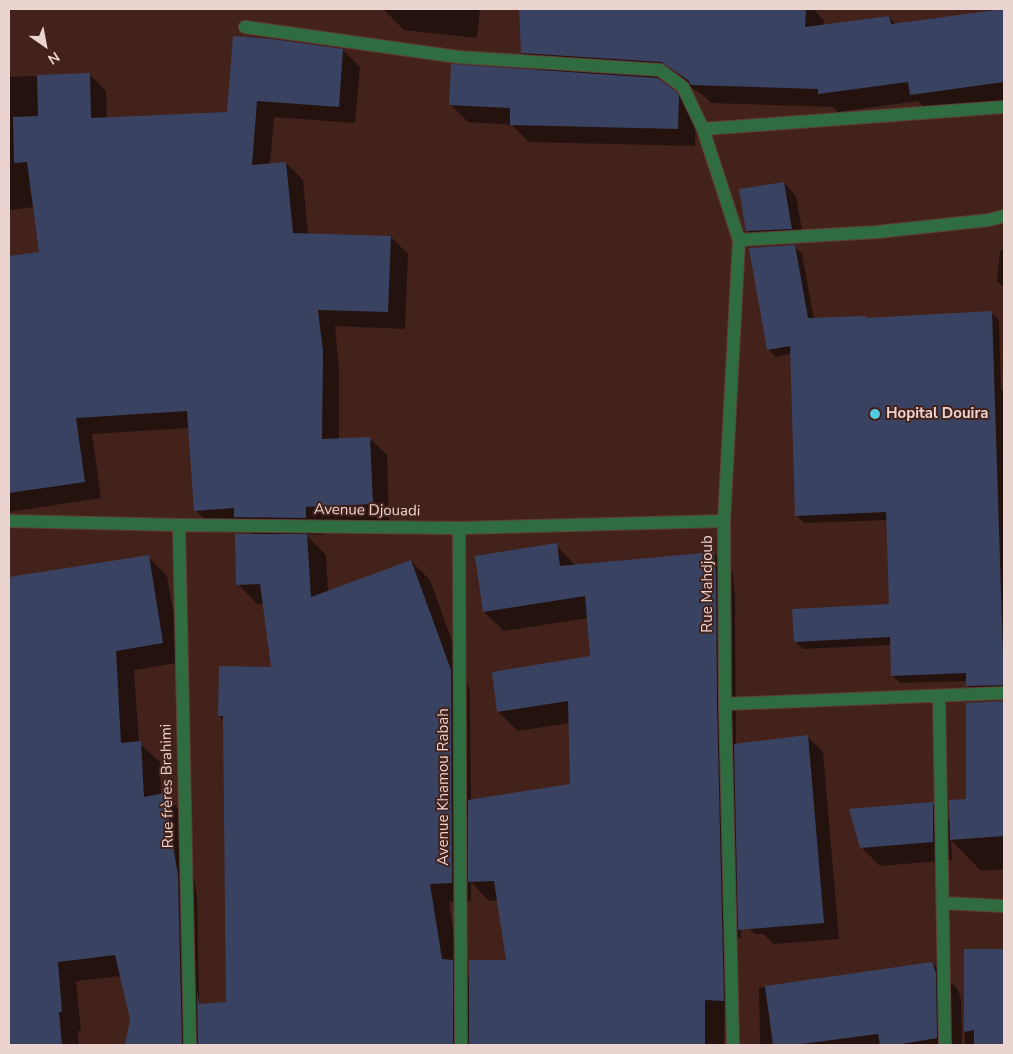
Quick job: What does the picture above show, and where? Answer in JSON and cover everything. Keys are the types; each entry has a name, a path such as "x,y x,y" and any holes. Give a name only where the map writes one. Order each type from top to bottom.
{"street":[{"name":"Rue Mahdjoub","path":"245,27 458,57 660,70 683,87 703,129 739,240 724,520 725,704 733,1045"},
{"path":"703,129 1004,107"},
{"path":"739,240 877,232 989,220 1004,216"},
{"name":"Avenue Djouadi","path":"9,521 179,526 459,528 724,520"},
{"name":"Rue frères Brahimi","path":"179,526 190,1045"},
{"name":"Avenue Khamou Rabah","path":"459,528 461,1045"},
{"path":"725,704 1004,693"},
{"path":"939,696 945,1045"},
{"path":"942,903 1004,906"}],"building":[{"path":"519,9 806,9 805,27 889,16 891,24 1004,9 1004,82 910,95 908,82 818,94 818,89 691,85 688,80 661,62 521,53"},
{"path":"233,36 272,39 343,49 339,107 257,101 252,165 286,162 293,233 391,236 388,312 318,310 323,352 322,439 370,437 373,504 306,507 306,518 234,517 234,508 194,511 187,411 76,418 85,482 9,493 9,256 39,252 27,162 14,163 13,117 38,116 37,75 90,73 91,118 227,112"},
{"path":"451,64 657,78 677,92 679,97 678,129 510,125 510,108 449,105"},
{"path":"784,182 792,229 746,231 739,189"},
{"path":"795,245 808,318 866,316 866,318 992,311 1004,685 966,686 966,673 891,676 890,637 794,642 792,609 889,604 886,512 795,516 790,346 767,350 749,248"},
{"path":"235,534 307,534 311,597 411,560 451,670 452,883 430,884 442,959 453,960 453,1045 198,1045 197,990 199,1004 226,1002 223,716 218,716 219,666 271,667 260,584 236,585"},
{"path":"557,543 560,566 714,552 724,1001 705,1000 705,1045 469,1045 469,960 506,960 494,881 468,882 468,800 570,784 568,701 497,712 492,672 590,656 585,596 483,612 475,556"},
{"path":"149,555 163,643 116,651 121,743 141,741 144,797 165,793 178,876 182,1045 125,1045 130,1019 115,955 58,962 62,1012 59,1012 62,1045 9,1045 9,577"},
{"path":"1004,701 1004,836 950,840 949,800 966,799 966,703"},
{"path":"808,735 824,923 738,930 734,744"},
{"path":"933,802 933,842 860,848 849,809"},
{"path":"964,949 1004,949 1004,1045 974,1045 974,1030 964,1032"},
{"path":"932,962 936,973 937,1038 896,1045 880,1045 878,1034 794,1045 773,1045 765,986"}],"place":[{"name":"Hopital Douira","path":"875,414"}]}
